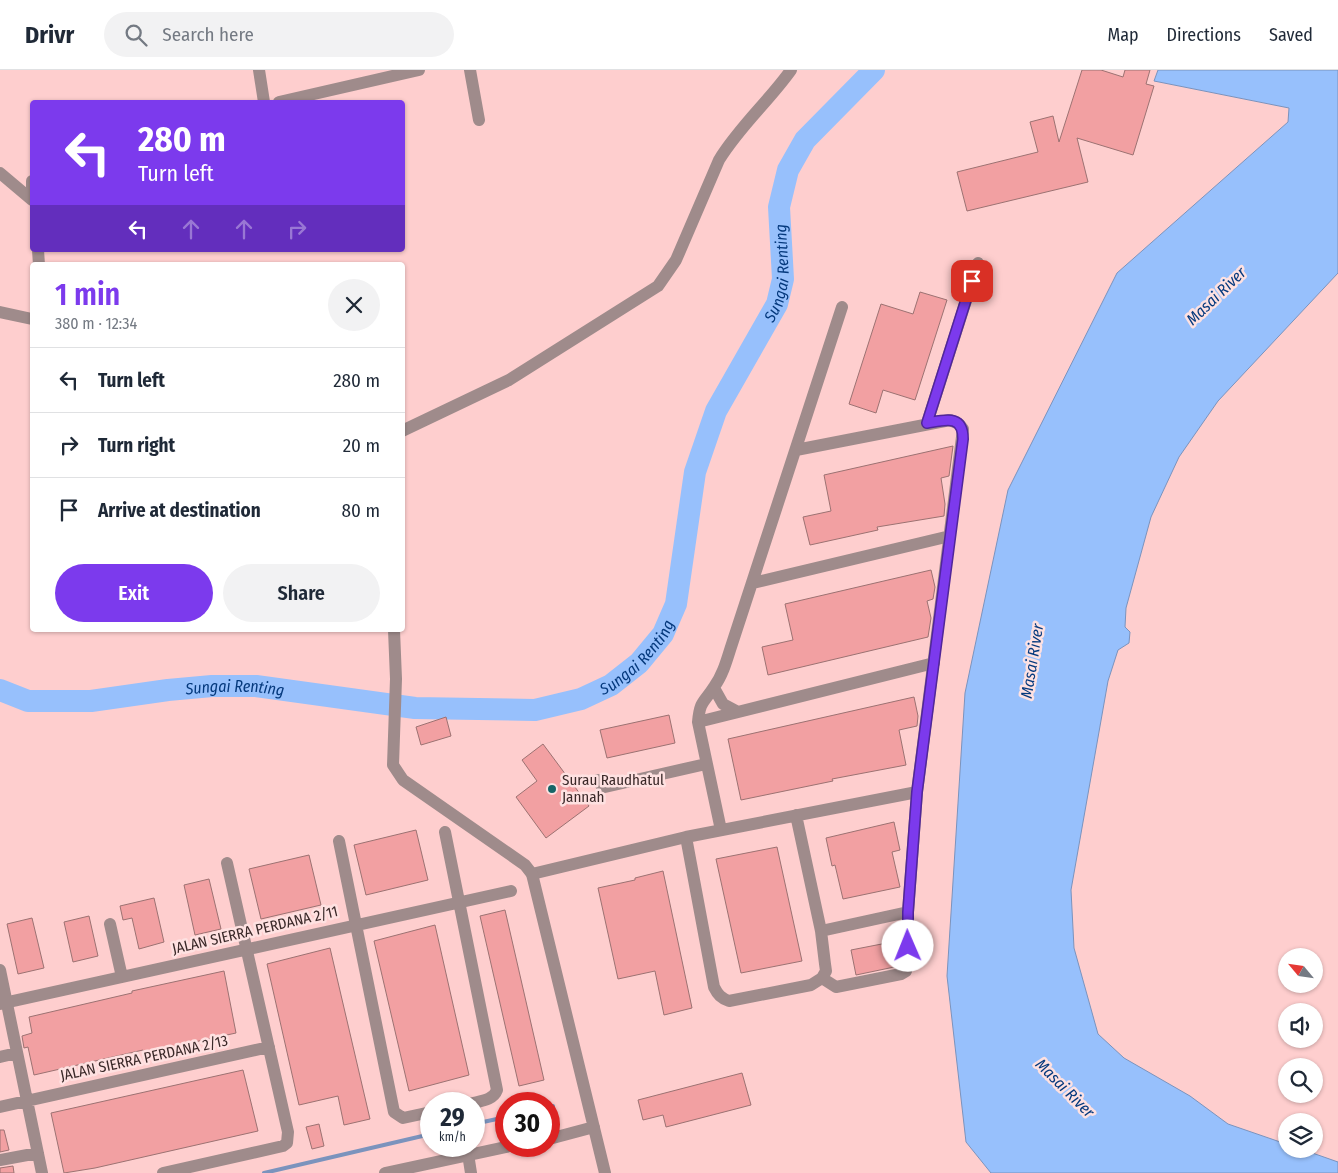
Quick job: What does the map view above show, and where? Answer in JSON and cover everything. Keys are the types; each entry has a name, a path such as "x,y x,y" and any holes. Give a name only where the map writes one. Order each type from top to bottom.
{"street":[{"path":"259,70 264,100"},
{"path":"288,100 419,70"},
{"path":"470,70 479,120"},
{"path":"405,430 509,380 658,286 676,260 719,160 727,146 779,87 791,70"},
{"path":"0,173 30,198"},
{"path":"927,423 978,263"},
{"path":"721,830 698,722 700,705 714,688 730,650 842,307"},
{"path":"0,312 30,319"},
{"path":"796,450 950,420 959,424 963,429 917,792 908,912 908,963 906,970 901,974 836,987 822,978"},
{"path":"753,583 950,536"},
{"path":"394,632 396,679 393,765 403,780 525,865 532,874 605,1173"},
{"path":"698,722 934,663"},
{"path":"714,688 723,704 738,712"},
{"path":"598,780 601,786 605,787 706,764"},
{"path":"532,874 686,837 917,792"},
{"path":"686,837 714,987 723,999 730,1001 811,984 822,978 826,971 821,931 796,815"},
{"path":"445,832 498,1090 496,1095 485,1100"},
{"path":"339,841 394,1112 403,1118 420,1114"},
{"path":"163,1173 282,1146 287,1142 288,1132 227,863"},
{"name":"JALAN SIERRA PERDANA 2/11","path":"3,1003 511,891"},
{"path":"821,931 908,912"},
{"path":"110,924 122,977"},
{"path":"0,970 3,1003 17,1053 42,1173"},
{"name":"JALAN SIERRA PERDANA 2/13","path":"0,1107 269,1047"},
{"path":"0,1056 17,1053"},
{"path":"560,1136 594,1127"},
{"path":"0,1160 38,1153"},
{"path":"385,1173 455,1157"},
{"path":"468,1157 471,1173"}],"water":[{"name":"Masai River","path":"1158,70 1338,70 1338,273 1218,401 1179,457 1151,517 1126,608 1125,627 1130,632 1129,643 1118,650 1108,681 1071,890 1074,948 1098,1034 1124,1058 1190,1096 1228,1124 1278,1141 1278,1158 1323,1157 1338,1162 1338,1173 991,1173 966,1142 947,976 965,693 1008,490 1117,273 1288,122 1289,108 1154,81"}],"building":[{"path":"1082,70 1101,70 1123,77 1125,70 1150,70 1146,84 1154,86 1133,155 1077,138 1088,182 967,211 957,172 1038,152 1030,122 1053,116 1059,142"},
{"path":"920,292 947,300 915,400 883,390 876,413 849,404 881,304 913,314"},
{"path":"953,446 949,476 941,478 945,504 944,516 877,527 878,530 810,545 803,517 831,511 824,475"},
{"path":"931,570 935,587 933,599 927,601 931,618 928,637 768,675 762,647 793,640 785,604"},
{"path":"914,697 918,716 917,726 899,730 906,765 832,779 833,781 741,800 728,739"},
{"path":"669,715 675,743 607,758 600,730"},
{"path":"446,717 451,736 421,745 416,727"},
{"name":"Surau Raudhatul Jannah","path":"543,744 589,806 546,838 516,797 537,781 522,760"},
{"path":"894,822 900,850 892,852 900,887 843,899 835,865 832,866 826,838"},
{"path":"416,830 428,880 366,895 354,845"},
{"path":"777,847 802,961 741,973 716,859"},
{"path":"309,855 321,905 261,919 249,869"},
{"path":"663,871 692,1008 664,1015 655,971 618,979 598,888 635,880 635,878"},
{"path":"209,879 221,929 195,935 184,885"},
{"path":"154,898 164,942 139,949 132,918 123,920 120,906"},
{"path":"505,910 544,1080 519,1086 480,916"},
{"path":"89,916 98,956 73,962 64,922"},
{"path":"32,918 44,968 18,974 7,924"},
{"path":"435,925 469,1075 409,1091 374,941"},
{"path":"897,941 900,954 899,966 856,975 851,950"},
{"path":"330,948 370,1119 344,1125 338,1096 299,1105 267,964"},
{"path":"224,971 236,1033 144,1053 143,1050 34,1075 28,1047 24,1048 22,1036 32,1033 29,1017 132,993 132,991"},
{"path":"243,1070 258,1131 95,1168 64,1173 51,1113"},
{"path":"742,1073 751,1105 666,1127 663,1115 643,1120 638,1100"},
{"path":"319,1124 324,1146 312,1149 306,1127"},
{"path":"0,1130 4,1130 9,1150 0,1152"},
{"path":"13,1166 14,1173 0,1173 0,1168"}],"waterway":[{"name":"Sungai Renting","path":"0,690 28,701 91,701 168,690 212,686 256,686 415,708 535,710 581,699 611,685 639,663 663,634 676,604 695,472 716,411 777,304 783,279 779,207 788,170 805,140 874,70"},
{"path":"485,1122 495,1119"},
{"path":"264,1173 420,1137"}],"place":[{"name":"Surau Raudhatul Jannah","path":"552,789"}],"route":[{"path":"908,946 908,912 917,792 963,439 963,429 959,424 950,420 927,423 972,281"}]}
